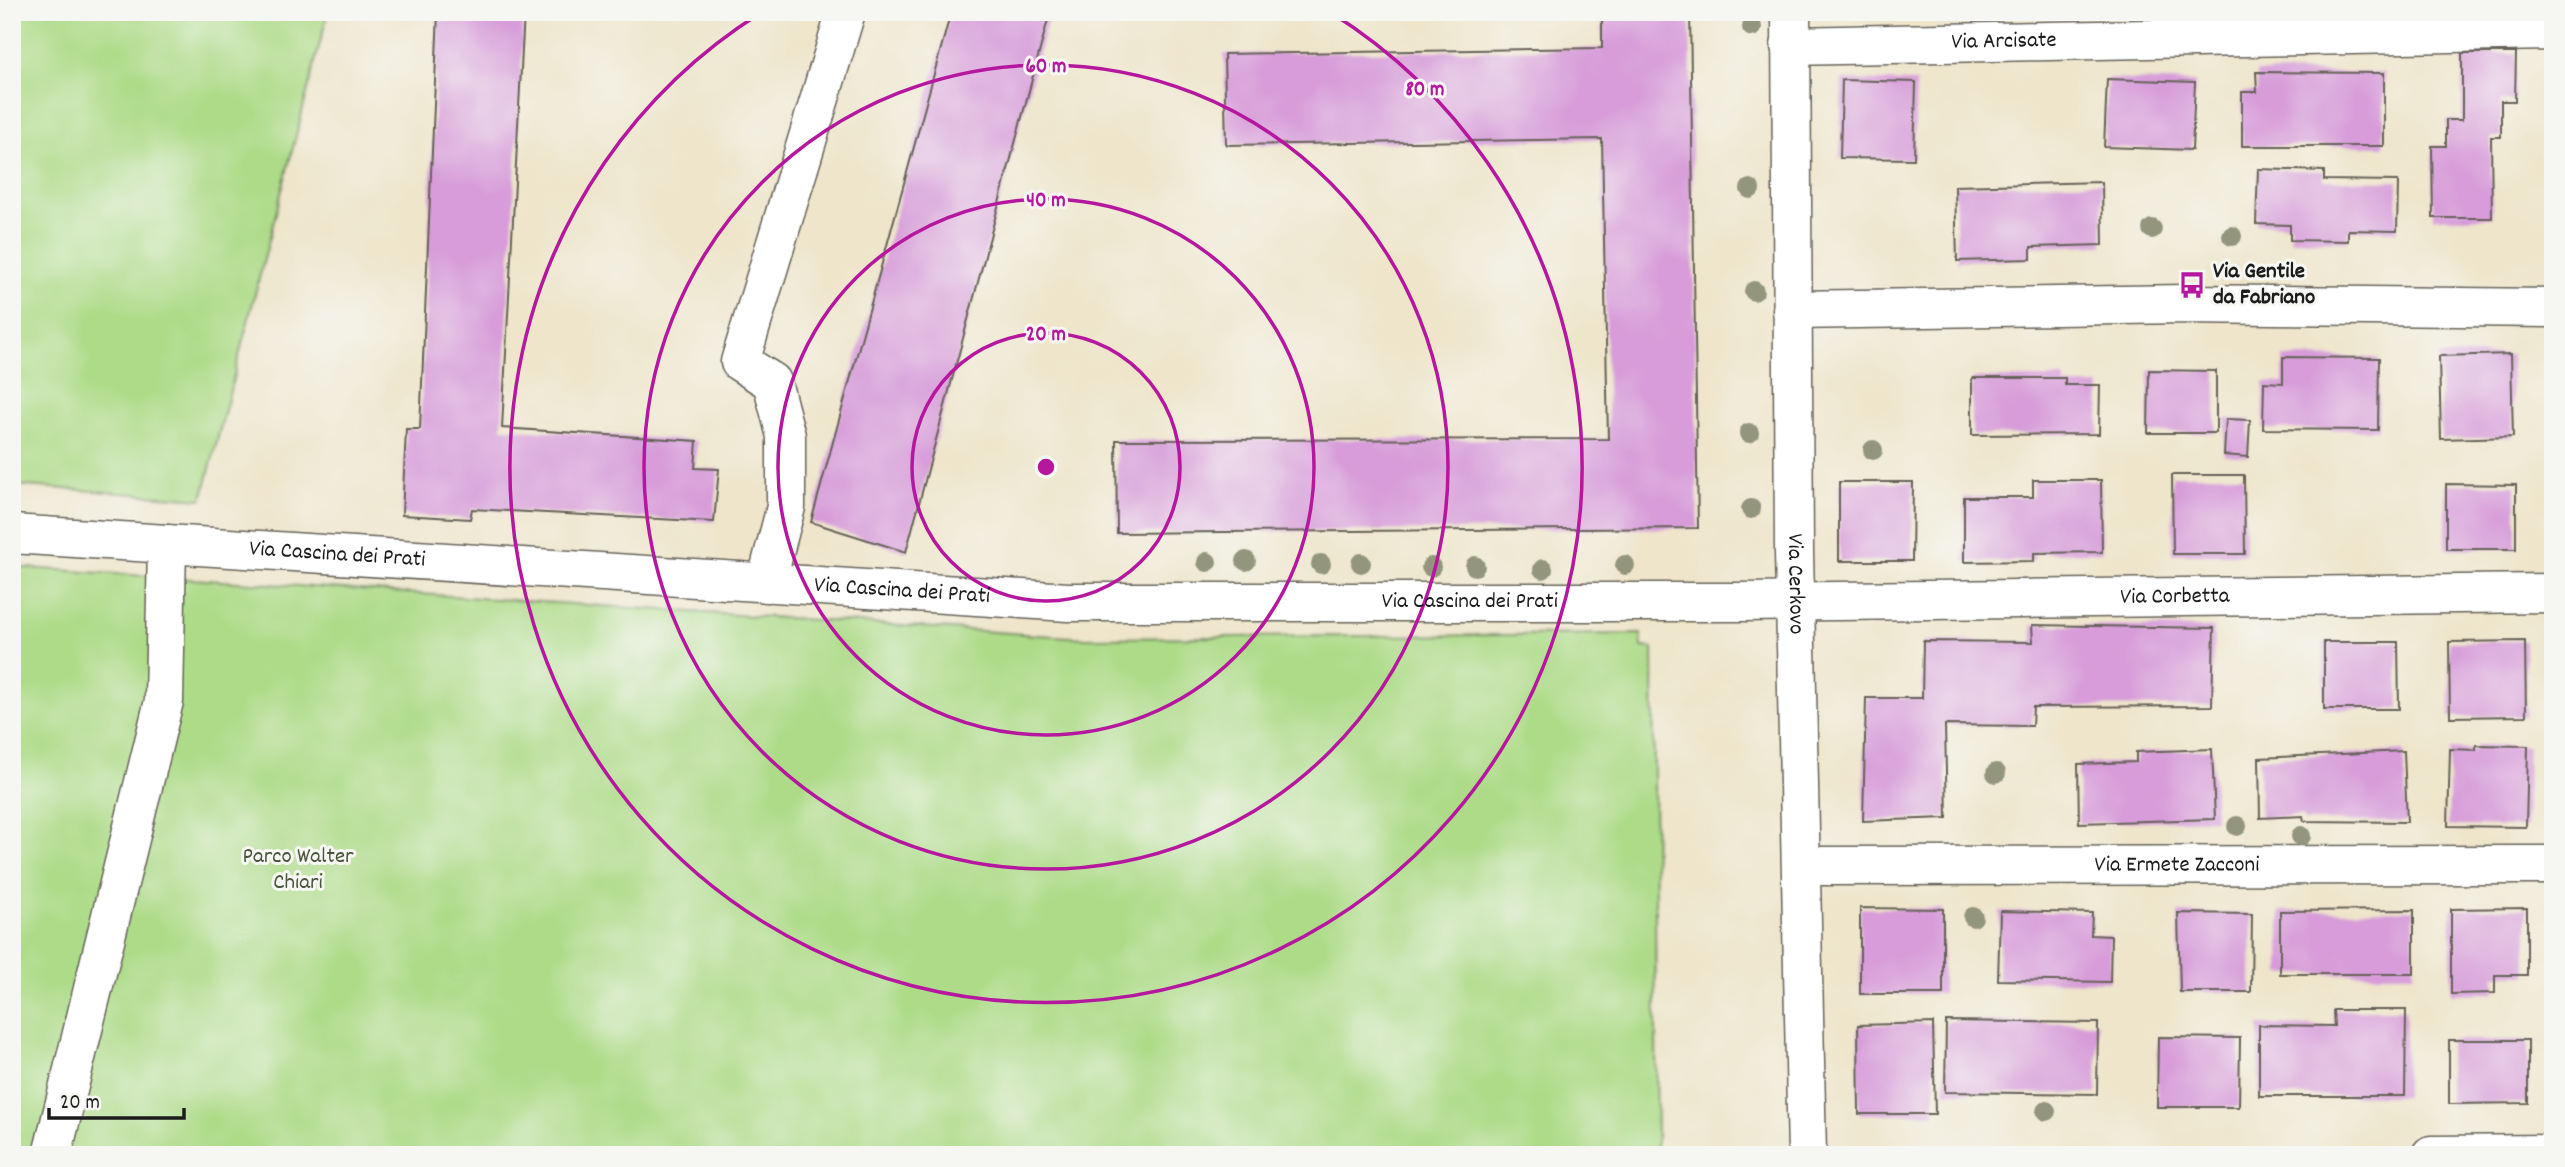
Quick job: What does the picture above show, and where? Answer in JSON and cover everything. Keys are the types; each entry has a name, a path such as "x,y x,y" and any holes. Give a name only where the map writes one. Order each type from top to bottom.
{"street":[{"path":"766,583 786,507 786,436 772,382 740,362 846,12"},
{"name":"Via Arcisate","path":"1790,29 2553,32"},
{"name":"Via Cerkovo","path":"1790,29 1796,601 1807,1155"},
{"path":"1792,310 2185,304 2553,308"},
{"name":"Via Cascina dei Prati","path":"12,534 1068,601 1796,601"},
{"path":"52,1155 164,701 167,544"},
{"name":"Via Corbetta","path":"1796,601 2553,593"},
{"name":"Via Ermete Zacconi","path":"1803,866 2553,865"},
{"path":"2431,1155 2553,1153"}],"green space":[{"path":"12,12 328,12 202,499 12,485"},
{"name":"Parco Walter Chiari","path":"12,567 1085,638 1641,634 1642,647 1653,648 1657,1155 12,1155"}],"building":[{"path":"438,12 524,12 502,428 697,441 695,468 719,469 714,522 472,509 470,519 402,515 406,429 420,429"},
{"path":"951,12 1050,12 906,552 811,522"},
{"path":"1602,12 1690,12 1698,528 1117,533 1116,440 1608,439 1602,139 1226,145 1224,54 1602,48"},
{"path":"2462,53 2516,53 2515,101 2501,101 2501,137 2491,137 2492,218 2433,218 2432,146 2446,146 2446,120 2462,120"},
{"path":"2256,72 2384,73 2384,146 2242,146 2242,92 2257,92"},
{"path":"2107,79 2195,82 2192,150 2104,147"},
{"path":"1842,80 1916,82 1914,159 1840,158"},
{"path":"2258,169 2324,171 2324,180 2398,181 2397,231 2348,230 2348,241 2290,240 2290,225 2256,224"},
{"path":"2102,182 2103,245 2031,247 2031,259 1957,261 1955,186"},
{"path":"2511,354 2513,437 2441,439 2439,356"},
{"path":"2283,357 2379,358 2378,430 2263,429 2264,382 2283,383"},
{"path":"2149,370 2216,371 2216,433 2148,433"},
{"path":"1972,378 2065,378 2065,385 2100,385 2099,434 1972,435"},
{"path":"2226,419 2250,420 2248,457 2224,455"},
{"path":"2172,475 2244,475 2245,554 2173,554"},
{"path":"2033,480 2101,480 2102,552 2034,553 2034,561 1964,562 1964,497 2033,497"},
{"path":"1839,482 1913,482 1912,561 1839,561"},
{"path":"2446,484 2516,485 2516,549 2446,549"},
{"path":"2032,625 2214,628 2212,706 2033,707 2032,726 1945,725 1947,818 1863,821 1866,698 1922,698 1923,641 2033,642"},
{"path":"2525,641 2526,716 2450,717 2449,642"},
{"path":"2324,642 2398,642 2399,709 2324,709"},
{"path":"2476,745 2528,746 2526,827 2448,826 2450,749 2476,750"},
{"path":"2212,749 2215,819 2079,823 2078,764 2136,762 2136,752"},
{"path":"2404,751 2407,822 2304,821 2303,816 2260,818 2259,758"},
{"path":"1860,908 1943,909 1943,994 1860,994"},
{"path":"2527,908 2527,975 2495,975 2495,993 2451,994 2451,909"},
{"path":"2414,910 2414,974 2280,974 2280,911"},
{"path":"2000,911 2092,913 2091,935 2111,936 2110,982 1998,980"},
{"path":"2178,913 2252,914 2251,992 2180,992"},
{"path":"2333,1010 2406,1010 2405,1096 2259,1096 2259,1025 2334,1026"},
{"path":"1946,1021 2098,1023 2097,1094 1945,1092"},
{"path":"1933,1023 1935,1114 1859,1114 1858,1025"},
{"path":"2158,1037 2240,1038 2239,1107 2157,1107"},
{"path":"2449,1040 2528,1040 2528,1103 2449,1104"}],"place":[{"name":"Via Gentile da Fabriano","path":"2192,285"}]}
